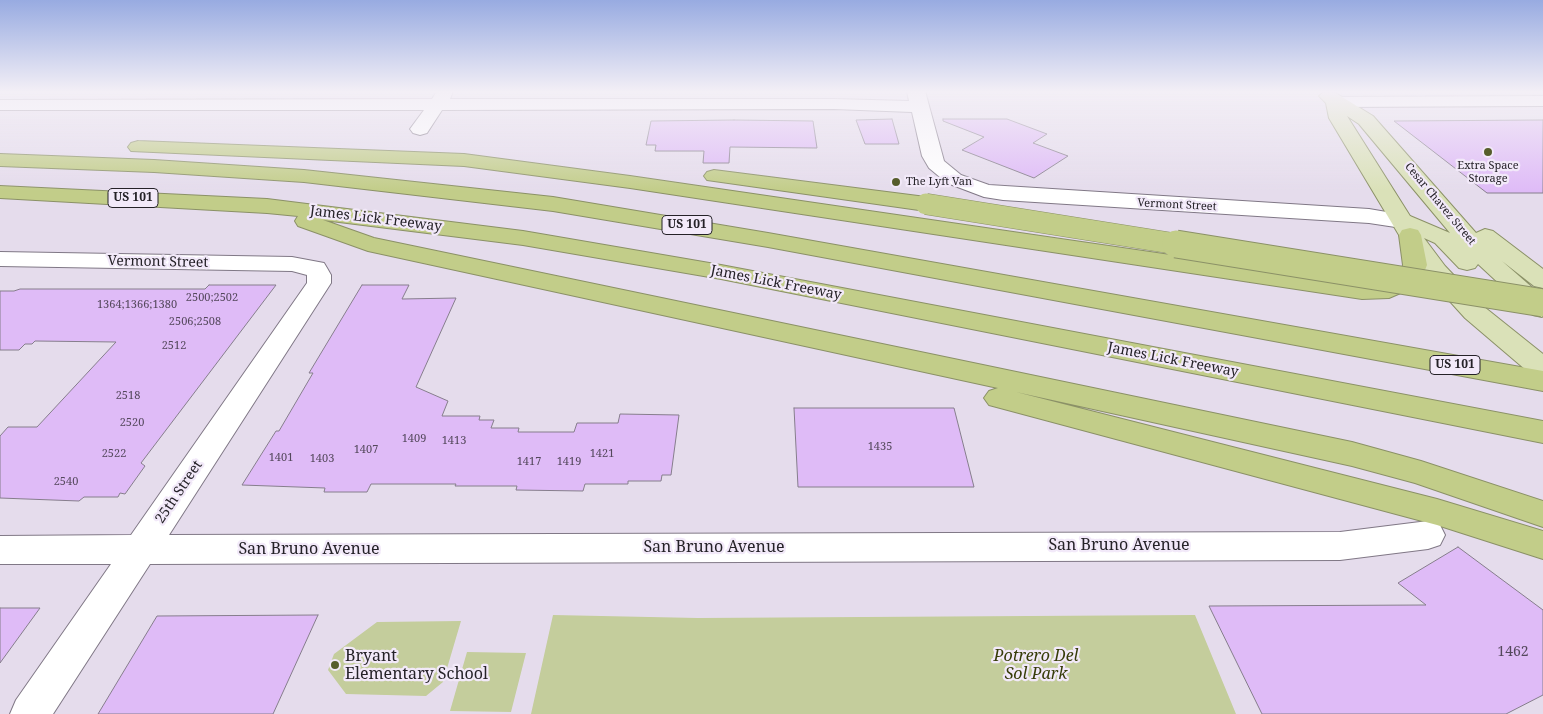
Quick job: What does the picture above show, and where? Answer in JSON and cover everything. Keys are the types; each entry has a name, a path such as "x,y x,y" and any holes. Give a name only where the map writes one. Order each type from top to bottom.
{"highway":[{"path":"0,151 136,147 472,156 572,162 734,179 926,204 1543,303"},
{"path":"352,154 464,160 576,174 1362,291 1389,290 1410,280 1415,265 1406,228"},
{"name":"US 101","path":"0,160 145,165 287,174 401,185 553,204 719,231 1543,381"},
{"name":"James Lick Freeway","path":"0,192 267,206 470,230 597,250 1543,432"},
{"path":"267,206 368,244 530,277 1002,381 1352,454 1421,473 1543,514"},
{"path":"530,277 694,322 998,398 1398,502 1543,545"},
{"path":"1421,473 1473,495 1543,531"}],"main road":[{"path":"1342,124 1406,228 1436,271 1487,324 1543,369"},
{"name":"Cesar Chavez Street","path":"1370,124 1404,162 1451,220 1500,273 1543,310"},
{"path":"1404,162 1493,242 1543,281"},
{"path":"1406,228 1443,238 1502,297 1543,324"}],"street":[{"path":"420,129 423,124"},
{"name":"Vermont Street","path":"924,124 932,156 943,172 954,179 984,191 1004,194 1369,216 1406,228"},
{"name":"Vermont Street","path":"0,259 287,264 315,268"},
{"name":"25th Street","path":"30,714 319,283 319,275 315,268"},
{"name":"San Bruno Avenue","path":"0,550 1340,546 1428,535"}],"green space":[{"name":"Potrero Del Sol Park","path":"553,615 698,618 1195,615 1236,714 531,714"},
{"path":"461,621 443,682 426,696 346,694 328,670 334,654 377,622"},
{"path":"467,652 526,653 511,712 450,711"}],"building":[{"path":"650,124 813,124 817,148 730,147 729,163 703,163 704,151 655,151 656,145 646,145"},
{"path":"858,124 893,124 899,144 865,144"},
{"path":"952,124 1021,124 1047,134 1033,143 1068,156 1034,178 962,150 984,137"},
{"name":"Extra Space Storage","path":"1398,124 1543,124 1543,193 1487,193"},
{"path":"209,285 276,285 141,463 145,466 125,494 120,493 118,497 84,497 79,501 0,498 0,436 8,427 37,427 116,342 35,341 32,344 25,344 19,350 0,350 0,291 20,289 205,289"},
{"path":"362,285 409,285 402,299 456,298 416,387 448,401 442,416 480,416 479,420 494,420 491,428 519,428 518,432 574,432 577,423 618,423 620,414 679,415 671,475 662,475 661,481 628,481 628,484 585,484 583,491 516,490 517,486 371,484 367,492 324,492 325,488 242,485 276,431 279,431 313,373 309,373"},
{"path":"794,408 954,408 974,487 798,487"},
{"path":"1458,547 1543,610 1543,695 1506,714 1262,714 1209,606 1426,605 1398,583"},
{"path":"0,608 40,608 0,663"},
{"name":"Bryant Elementary School","path":"318,615 273,714 98,714 157,616"}],"place":[{"name":"Extra Space Storage","path":"1488,152"},
{"name":"The Lyft Van","path":"896,182"},
{"name":"Bryant Elementary School","path":"335,665"}]}
